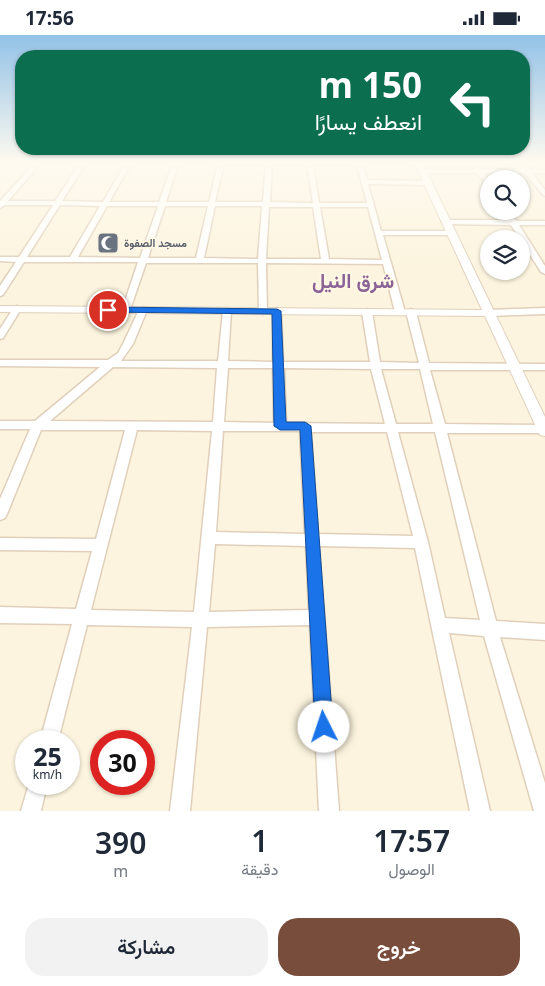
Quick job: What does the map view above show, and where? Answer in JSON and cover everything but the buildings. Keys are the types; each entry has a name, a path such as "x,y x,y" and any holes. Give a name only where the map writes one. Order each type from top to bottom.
{"street":[{"path":"0,293 61,198"},
{"path":"72,260 108,198"},
{"path":"126,310 163,198"},
{"path":"199,261 214,198"},
{"path":"263,311 262,261 266,198"},
{"path":"317,198 325,261"},
{"path":"369,198 387,262 426,365 440,429 490,628 544,811"},
{"path":"0,425 132,427 217,425 545,429 488,313 435,198"},
{"path":"1,204 371,205"},
{"path":"446,222 545,223"},
{"path":"514,222 545,272"},
{"path":"380,233 452,233"},
{"path":"0,259 387,262"},
{"path":"0,309 488,313 545,311"},
{"path":"0,336 17,309"},
{"path":"0,514 37,426 125,350 142,310"},
{"path":"180,811 209,538 227,311"},
{"path":"277,311 280,426"},
{"path":"367,312 375,364 421,542 480,811"},
{"path":"0,363 109,365 375,364 545,367"},
{"path":"305,426 329,811"},
{"path":"52,730 80,617 132,427"},
{"path":"209,538 421,542"},
{"path":"0,544 100,545"},
{"path":"0,615 200,620 317,617"},
{"path":"440,625 545,632"},
{"path":"31,811 35,795"}],"place":[{"name":"مسجد الصفوة","path":"108,243"}],"district":[{"name":"شرق النيل","path":"353,281"}],"route":[{"path":"108,310 277,311 280,426 305,426 324,727"}]}
